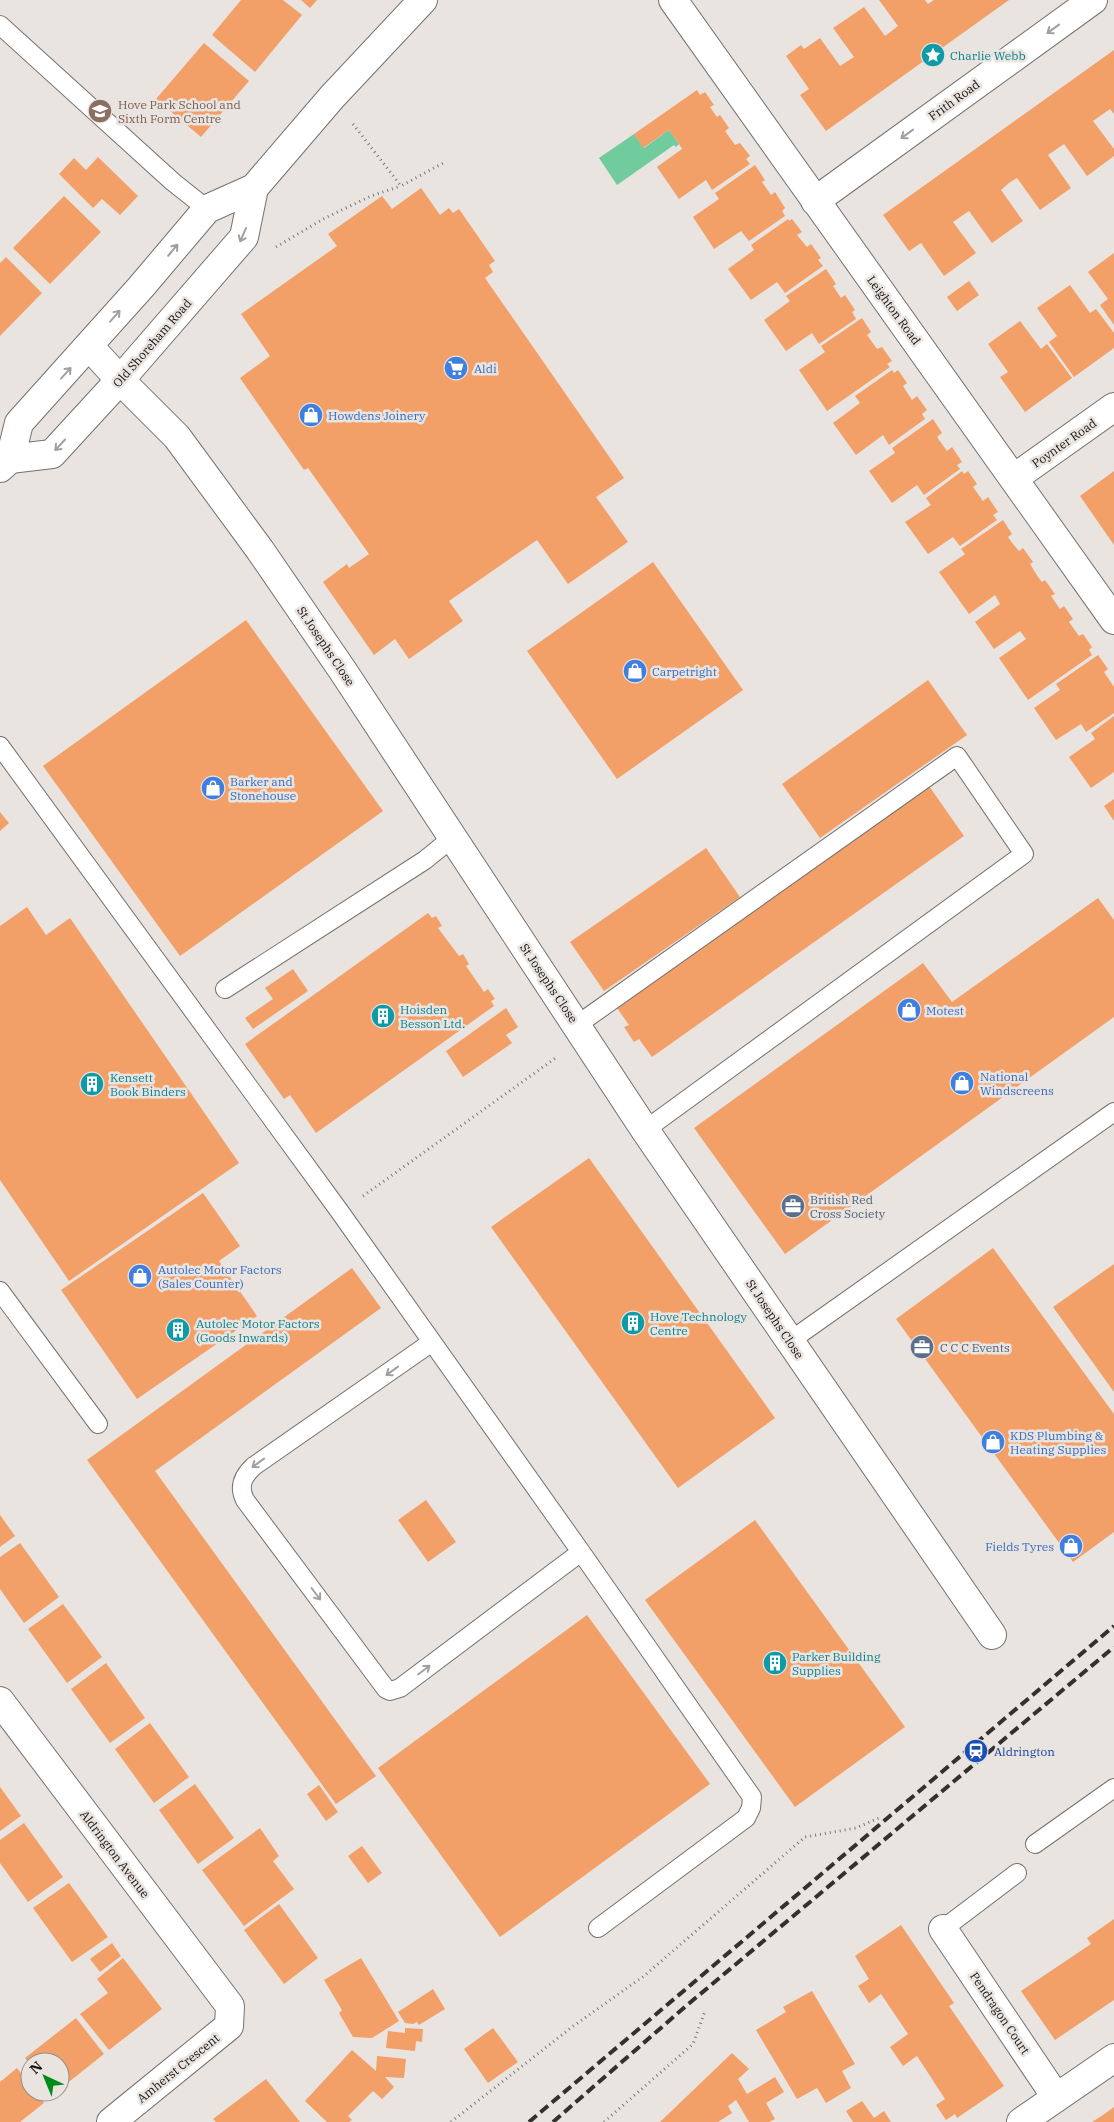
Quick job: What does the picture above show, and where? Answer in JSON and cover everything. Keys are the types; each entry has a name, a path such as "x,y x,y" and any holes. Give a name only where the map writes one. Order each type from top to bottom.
{"street":[{"name":"Old Shoreham Road","path":"5,464 19,422 89,346 207,209 254,188 332,96 423,0"},
{"name":"Leighton Road","path":"673,0 1114,620"},
{"name":"Frith Road","path":"815,201 1093,0"},
{"name":"Old Shoreham Road","path":"5,464 52,454 120,380 244,237 254,188"},
{"name":"St Josephs Close","path":"89,346 177,437 260,550 343,671 645,1130 992,1635"},
{"name":"Poynter Road","path":"1014,478 1114,407"},
{"name":"Aldrington Avenue","path":"0,1701 230,2006"},
{"name":"Pendragon Court","path":"943,1929 1056,2097"},
{"name":"Amherst Crescent","path":"111,2122 229,2026 230,2006"},
{"path":"1021,2122 1114,2058"}],"lane":[{"path":"0,25 173,182 207,209"},
{"path":"0,746 340,1212 752,1797 751,1808 746,1818 598,1928"},
{"path":"581,1031 957,756 1024,854 645,1130"},
{"path":"225,988 425,860 452,838"},
{"path":"790,1342 1114,1112"},
{"path":"0,1291 98,1424"},
{"path":"432,1342 254,1466 243,1480 241,1487 245,1500 386,1688 390,1690 400,1688 581,1552"},
{"path":"1035,1844 1114,1788"},
{"path":"943,1929 1017,1873"}],"path":[{"path":"332,96 401,186"},
{"path":"275,248 325,218 371,196 401,186 445,162"},
{"path":"340,1212 581,1031"},
{"path":"451,2122 572,2028 644,1976 805,1837 856,1828 879,1818"},
{"path":"604,2122 693,2044 705,2011"}],"green space":[{"path":"669,130 679,144 676,147 674,145 617,185 599,158 634,134 644,148"}],"building":[{"path":"241,0 283,0 302,15 255,72 212,35"},
{"path":"301,0 317,0 310,8"},
{"path":"879,0 925,0 928,4 934,0 1009,0 826,131 800,95 809,89 786,56 801,45 804,49 820,38 840,66 854,57 833,28 864,7 885,36 898,26"},
{"path":"204,43 249,81 201,137 156,99"},
{"path":"1114,50 1114,114 1110,109 1093,121 1114,149 1114,156 1087,176 1064,144 1048,155 1071,188 1040,210 1017,178 1009,183 1001,190 1023,221 992,243 969,211 953,222 976,253 944,276 921,243 909,251 883,215"},
{"path":"697,90 700,95 705,92 714,105 710,107 717,117 720,115 729,128 725,131 735,145 740,143 750,156 746,159 750,164 712,190 706,180 679,199 657,167 682,149 679,144 669,130 643,148 634,134"},
{"path":"98,157 138,196 120,215 102,199 93,208 59,174 74,158 86,170"},
{"path":"755,165 765,180 762,182 771,195 775,192 785,208 782,211 785,216 749,241 741,231 714,249 693,217 719,199 715,193"},
{"path":"421,188 440,215 449,208 453,213 459,209 495,261 489,265 493,272 485,278 624,478 596,497 628,542 568,584 537,540 449,601 463,621 409,659 395,639 374,655 323,582 347,564 349,568 369,554 308,468 304,470 240,378 270,356 241,314 337,246 328,234 382,196 392,209"},
{"path":"64,196 101,232 50,284 13,248"},
{"path":"788,219 789,221 792,219 802,232 797,235 807,247 811,244 821,258 818,260 823,266 785,293 777,282 751,300 728,269 754,250 751,245"},
{"path":"1114,253 1114,325 1100,305 1108,299 1088,272"},
{"path":"6,257 42,293 0,336 0,263"},
{"path":"826,269 836,284 833,286 841,298 845,295 855,310 852,312 856,319 819,344 812,333 786,351 764,320 790,301 786,296"},
{"path":"969,281 979,295 957,311 947,297"},
{"path":"1070,285 1090,313 1096,309 1114,333 1114,348 1074,377 1049,342 1057,336 1037,308"},
{"path":"862,318 871,332 867,335 877,349 882,347 892,361 887,364 890,367 827,411 799,370 825,352 821,346"},
{"path":"1020,321 1041,349 1047,344 1072,378 1025,412 1000,377 1008,372 988,344"},
{"path":"892,370 894,373 898,370 907,383 903,386 912,400 917,396 927,410 922,414 925,419 889,445 883,435 856,455 833,423 860,403 855,396"},
{"path":"933,419 942,433 937,437 947,451 952,447 962,462 957,465 960,469 924,495 917,485 892,503 869,471 895,453 892,448"},
{"path":"962,471 964,474 968,471 977,484 973,487 983,501 988,497 998,512 993,515 997,520 960,546 953,537 928,554 905,522 931,505 926,498"},
{"path":"1114,471 1114,545 1080,496"},
{"path":"1003,520 1012,534 1008,537 1019,551 1023,548 1033,562 1030,564 1038,577 1042,582 1045,580 1055,594 1051,596 1060,609 1064,606 1073,619 1069,622 1079,636 1083,634 1092,647 1089,650 1092,655 1028,700 999,658 1026,639 1020,631 994,649 975,622 1000,604 995,595 969,614 939,572 965,554 961,549"},
{"name":"Carpetright","path":"653,562 743,690 617,779 527,651"},
{"name":"Barker and Stonehouse","path":"246,620 383,811 180,956 43,766"},
{"path":"1098,655 1108,669 1104,672 1114,687 1114,713 1086,732 1081,724 1056,740 1034,708 1060,690 1056,684"},
{"path":"928,680 967,735 820,838 782,784"},
{"path":"1114,716 1114,772 1091,788 1069,757 1095,739 1091,733"},
{"path":"929,786 964,836 652,1057 639,1039 634,1042 624,1027 629,1025 617,1008"},
{"path":"1114,799 1114,821 1104,806"},
{"path":"0,812 9,823 0,831"},
{"path":"706,848 740,897 604,991 570,942"},
{"path":"1098,898 1114,920 1114,1017 785,1254 694,1128 923,963 952,1002"},
{"name":"Kensett Book Binders","path":"27,907 46,935 70,918 239,1163 69,1281 0,1180 0,926"},
{"name":"Hoisden Besson Ltd.","path":"428,913 432,918 436,916 442,926 438,928 459,956 463,954 469,964 466,966 484,992 488,989 495,999 491,1001 494,1006 316,1133 290,1095 284,1099 245,1044"},
{"path":"293,969 308,991 253,1029 245,1018 273,999 265,988"},
{"path":"506,1008 518,1027 506,1035 512,1043 463,1077 446,1051"},
{"name":"Hove Technology Centre","path":"589,1158 775,1418 678,1488 491,1227"},
{"path":"203,1193 240,1246 219,1261 257,1316 137,1399 61,1290"},
{"path":"993,1248 1114,1414 1114,1532 1073,1562 896,1319"},
{"path":"1114,1264 1114,1392 1053,1307"},
{"path":"352,1268 381,1308 155,1471 376,1776 336,1804 87,1460"},
{"path":"426,1500 456,1542 428,1562 398,1520"},
{"path":"0,1515 15,1536 0,1547"},
{"name":"Parker Building Supplies","path":"755,1520 905,1727 795,1807 645,1600"},
{"path":"20,1543 59,1597 24,1623 0,1589 0,1557"},
{"path":"63,1604 102,1657 67,1683 28,1629"},
{"path":"587,1615 710,1784 500,1937 378,1768"},
{"path":"106,1663 145,1718 110,1743 71,1689"},
{"path":"150,1723 189,1777 154,1803 115,1749"},
{"path":"195,1784 234,1838 198,1864 159,1810"},
{"path":"319,1785 338,1812 326,1821 307,1794"},
{"path":"0,1787 21,1816 0,1831"},
{"path":"24,1823 63,1877 28,1902 0,1863 0,1840"},
{"path":"260,1828 279,1856 273,1861 294,1889 244,1926 202,1870"},
{"path":"362,1846 382,1873 368,1883 348,1856"},
{"path":"69,1883 108,1937 72,1962 33,1908"},
{"path":"279,1904 318,1958 284,1984 244,1930"},
{"path":"1114,1919 1114,2000 1055,2040 1021,1991 1091,1944 1087,1938"},
{"path":"901,1925 954,2003 949,2006 1004,2086 957,2118 955,2114 946,2120 936,2105 945,2099 917,2056 903,2066 890,2047 908,2034 881,1994 869,2003 858,1986 869,1979 855,1956"},
{"path":"112,1943 121,1956 100,1972 90,1959"},
{"path":"123,1958 162,2009 109,2050 80,2014 108,1993 97,1979"},
{"path":"361,1958 399,2021 372,2038 353,2037 339,2013 342,2010 324,1980"},
{"path":"433,1989 445,2009 419,2025 417,2022 413,2024 405,2023 398,2012"},
{"path":"812,1991 855,2064 842,2071 851,2088 826,2103 817,2088 797,2099 756,2030 786,2012 783,2007"},
{"path":"76,2018 104,2054 70,2081 70,2052 33,2052"},
{"path":"405,2028 423,2029 422,2042 416,2041 415,2051 386,2048 388,2031 405,2033"},
{"path":"493,2028 518,2062 488,2083 464,2049"},
{"path":"352,2050 376,2071 377,2056 406,2059 404,2078 385,2077 394,2087 382,2099 373,2091 348,2116 352,2120 349,2122 327,2122 305,2101"},
{"path":"732,2053 749,2069 738,2079 747,2094 775,2077 784,2092 766,2103 775,2119 769,2122 749,2122 736,2100 728,2106 732,2113 718,2122 660,2122"},
{"path":"17,2068 20,2072 20,2102 44,2103 20,2122 0,2122 0,2082"},
{"path":"266,2079 300,2122 216,2122 213,2119"},
{"path":"862,2101 874,2118 884,2111 891,2122 853,2122 846,2111"},
{"path":"1114,2107 1114,2122 1092,2122 1103,2115"}],"railway":[{"path":"529,2122 1114,1626"},
{"path":"553,2122 686,2006 1114,1647"}],"place":[{"name":"Charlie Webb","path":"933,55"},
{"name":"Hove Park School and Sixth Form Centre","path":"100,111"},
{"name":"Aldi","path":"456,368"},
{"name":"Howdens Joinery","path":"311,415"},
{"name":"Carpetright","path":"635,671"},
{"name":"Barker and Stonehouse","path":"213,788"},
{"name":"Motest","path":"909,1010"},
{"name":"Hoisden Besson Ltd.","path":"383,1016"},
{"name":"National Windscreens","path":"962,1083"},
{"name":"Kensett Book Binders","path":"92,1084"},
{"name":"British Red Cross Society","path":"793,1206"},
{"name":"Autolec Motor Factors (Sales Counter)","path":"140,1276"},
{"name":"Hove Technology Centre","path":"633,1323"},
{"name":"Autolec Motor Factors (Goods Inwards)","path":"178,1330"},
{"name":"C C C Events","path":"922,1347"},
{"name":"KDS Plumbing & Heating Supplies","path":"993,1442"},
{"name":"Fields Tyres","path":"1071,1546"},
{"name":"Parker Building Supplies","path":"775,1663"},
{"name":"Aldrington","path":"976,1751"}]}
